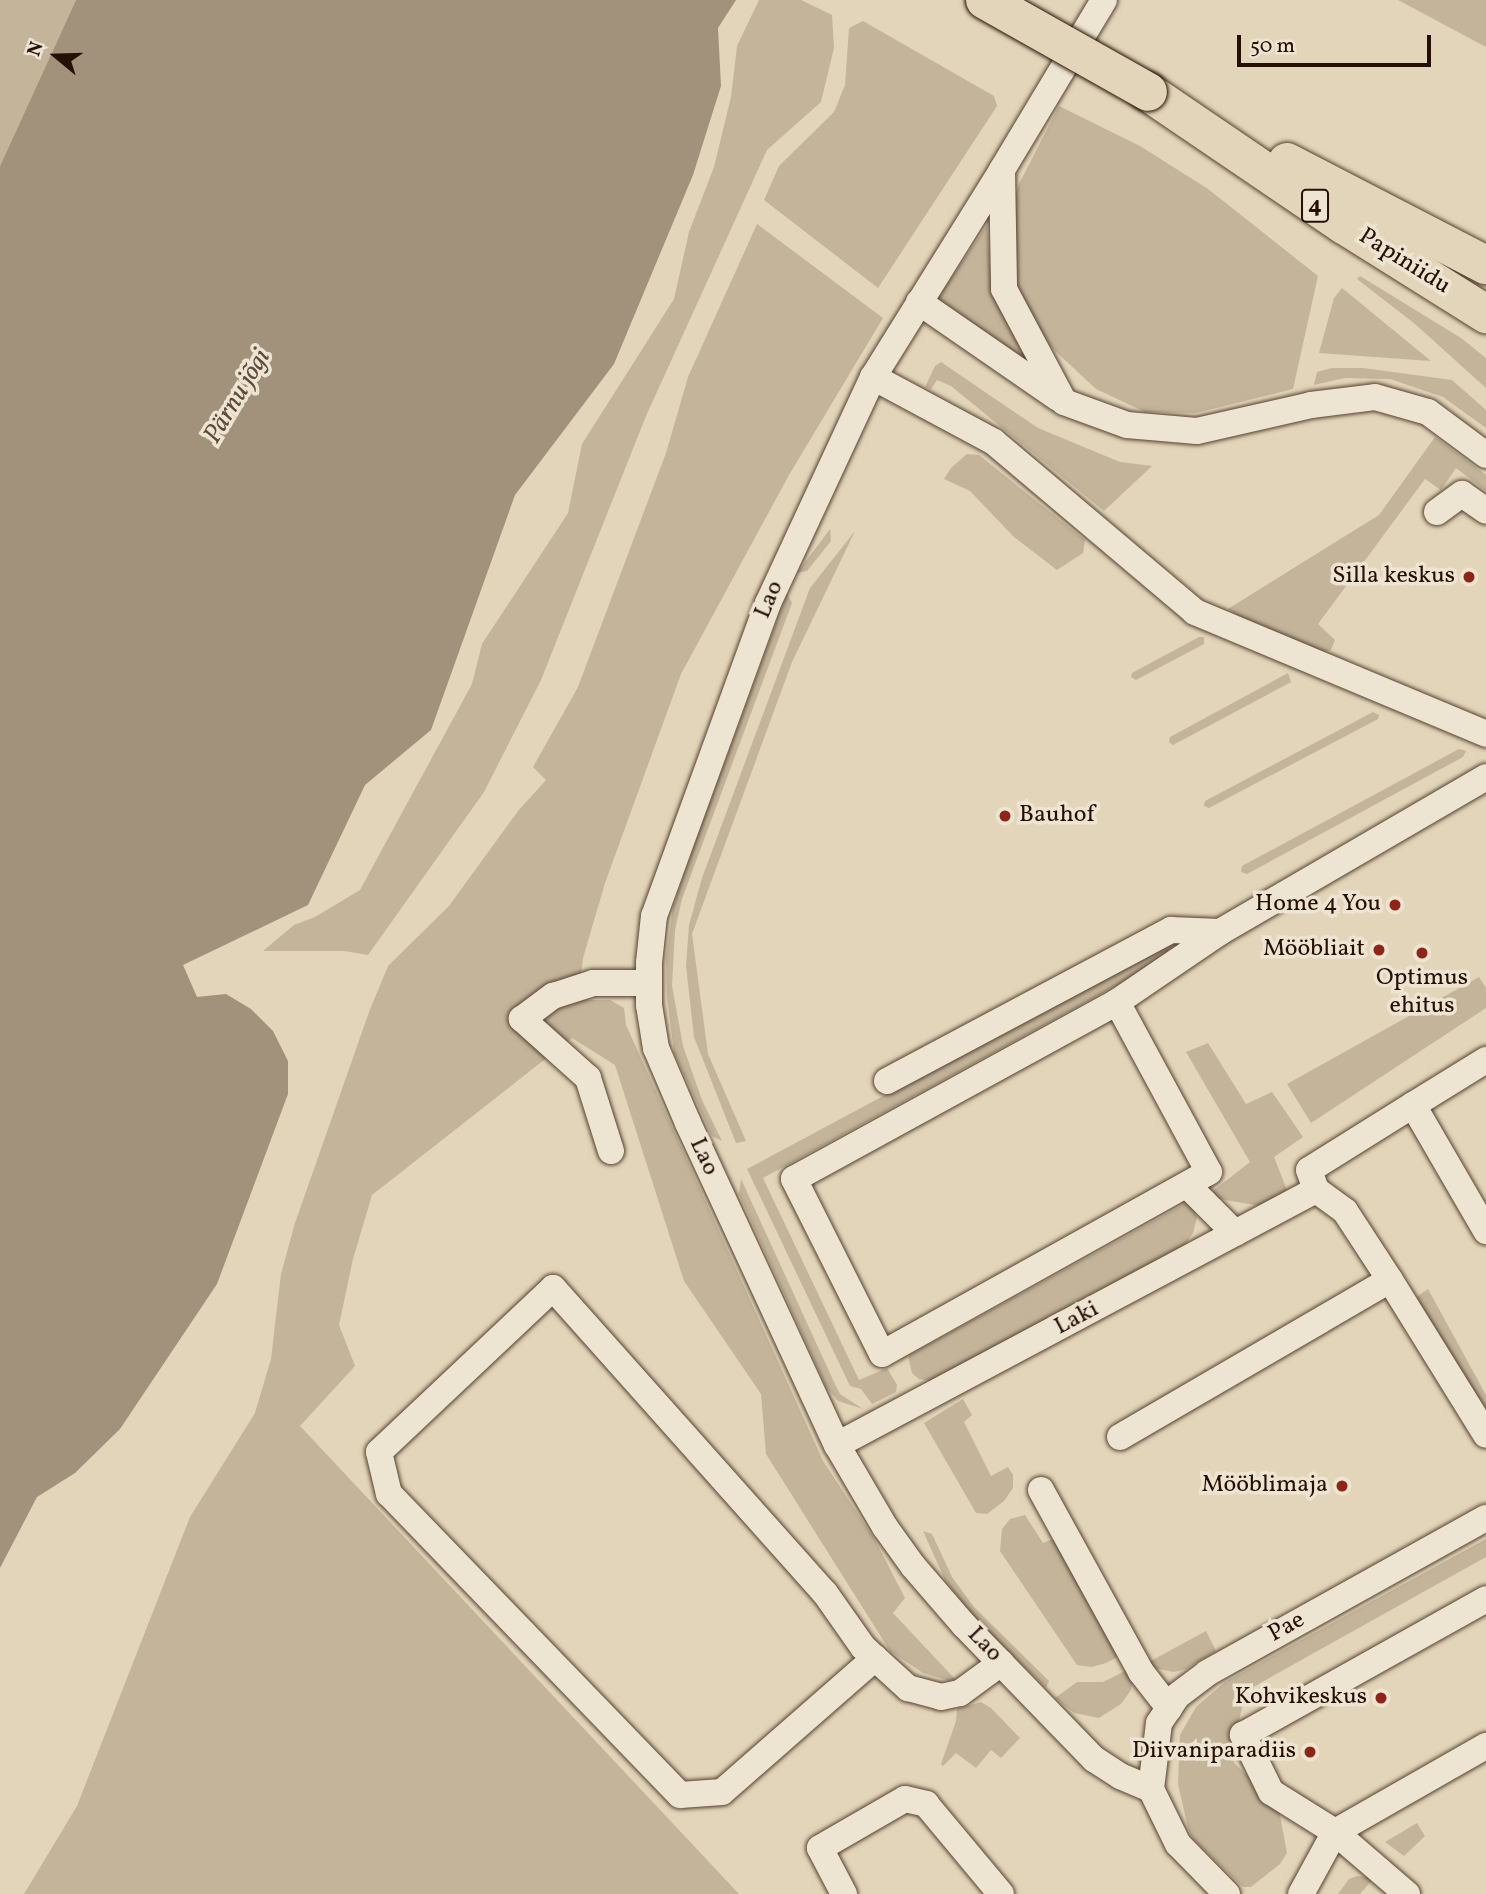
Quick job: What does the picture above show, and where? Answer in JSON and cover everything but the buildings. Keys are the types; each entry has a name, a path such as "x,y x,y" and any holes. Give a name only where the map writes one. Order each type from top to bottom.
{"highway":[{"name":"Papiniidu","path":"985,0 1148,92 1486,265"},
{"name":"Papiniidu","path":"1148,92 1344,225 1486,314"}],"street":[{"name":"Lao","path":"1104,0 873,377 768,603 682,831 654,916 649,1005 656,1048 837,1445 885,1527 913,1566 1001,1663 1094,1759 1120,1776 1151,1788"},
{"path":"1002,170 1004,289 1064,402"},
{"path":"919,302 1064,402 1127,425 1197,431 1311,405 1375,397 1427,412 1486,456"},
{"path":"873,377 994,442 1195,612 1486,734"},
{"path":"1437,512 1462,494 1486,511"},
{"path":"1117,1002 1209,1172 882,1354 794,1179 1117,1002 1220,932 1486,777"},
{"path":"887,1081 1171,930 1220,932"},
{"path":"611,1151 588,1078 522,1019 554,996 593,983 649,983"},
{"path":"1486,1060 1310,1170 1316,1190 1345,1211 1486,1436"},
{"path":"1413,1105 1486,1231"},
{"path":"1187,1185 1235,1233"},
{"name":"Laki","path":"837,1445 1316,1190"},
{"path":"1120,1437 1390,1280"},
{"path":"875,1658 722,1791 680,1795 389,1494 379,1452 553,1289 825,1593 863,1647 908,1688 941,1697 960,1693 1001,1663"},
{"path":"1041,1490 1141,1672 1169,1707"},
{"name":"Pae","path":"1151,1788 1159,1723 1177,1696 1207,1673 1486,1518"},
{"path":"1407,1894 1335,1832 1271,1792 1243,1735 1486,1599"},
{"path":"1301,1894 1335,1832 1486,1746"},
{"path":"1151,1788 1178,1844 1227,1894"},
{"path":"844,1894 820,1848 905,1799 926,1804 1001,1894"}],"shaded area":[{"path":"0,0 76,0 0,166"},
{"path":"759,0 801,0 832,15 834,48 821,102 767,150 646,416 541,680 484,792 368,955 344,951 263,951 294,925 315,917 360,890 472,684 482,644 568,513 582,444 674,299 689,232 714,167 731,97 737,46"},
{"path":"1398,0 1486,0 1486,47"},
{"path":"863,21 994,96 997,106 878,288 764,200 779,166 834,112 845,85 849,28"},
{"path":"1059,106 1140,146 1208,189 1318,276 1293,389 1196,413 1145,412 1096,389 1052,348 1022,303 1011,257 1014,200 1019,184"},
{"path":"757,224 883,318 789,475 681,674 605,883 583,958 578,1000 610,1000 624,1008 626,1025 823,1461 875,1540 905,1598 893,1613 955,1679 950,1681 923,1673 890,1651 766,1454 761,1394 684,1281 615,1065 572,1038 372,1195 353,1259 339,1325 355,1366 300,1426 739,1894 24,1894 77,1806 190,1517 255,1413 271,1359 281,1274 295,1223 369,1012 388,966 449,906 518,811 546,780 533,767 578,687 666,453 688,377"},
{"path":"987,225 990,267 998,301 1041,373 936,301"},
{"path":"1360,276 1461,338 1486,358 1486,388 1415,324 1357,279"},
{"path":"1342,288 1431,361 1319,353 1334,298"},
{"path":"941,362 1038,428 1120,462 1152,466 1104,511 951,386 937,380 931,389 925,387 935,366"},
{"path":"1332,368 1363,368 1452,380 1486,410 1486,428 1443,397 1390,379 1345,378 1314,385 1317,372"},
{"path":"1435,437 1486,475 1486,491 1456,468 1441,490 1425,479 1318,624 1335,640 1331,650 1323,652 1253,625 1228,609 1379,515"},
{"path":"967,454 979,455 1085,540 1083,553 1057,570 1014,537 970,491 944,479 951,468"},
{"path":"830,529 831,541 807,571 797,573"},
{"path":"855,531 792,662 692,934 708,1054 746,1141 736,1143 694,1037 686,966 689,925 702,878 810,588"},
{"path":"787,594 792,603 682,899 675,930 672,986 683,1046 702,1100 722,1141 712,1136 674,1052 667,997 666,958 673,907"},
{"path":"1199,637 1204,637 1204,644 1136,680 1131,677 1132,673"},
{"path":"1288,673 1291,682 1173,745 1169,742 1170,737"},
{"path":"1373,712 1379,715 1378,719 1209,808 1204,806 1205,801"},
{"path":"1459,749 1466,751 1463,757 1247,874 1241,872 1242,866"},
{"path":"1159,948 1168,949 1167,958 763,1178 859,1380 887,1368 897,1385 896,1392 872,1404 861,1389 850,1386 747,1169"},
{"path":"1479,977 1486,988 1486,1008 1311,1123 1287,1084"},
{"path":"1208,1043 1246,1104 1272,1092 1303,1137 1274,1157 1287,1190 1261,1206 1219,1199 1213,1191 1250,1162 1186,1052"},
{"path":"741,1179 840,1394 863,1409 838,1401 827,1388 739,1194"},
{"path":"1190,1201 1197,1217 1193,1233 1183,1248 932,1381 919,1379 912,1373 908,1356"},
{"path":"1428,1289 1486,1395 1486,1420 1415,1298"},
{"path":"963,1399 972,1415 964,1422 991,1476 1008,1467 1013,1475 1013,1488 1004,1501 987,1514 976,1513 924,1423"},
{"path":"1025,1515 1043,1543 1053,1539 1119,1656 1092,1667 1077,1665 1000,1551 1002,1529 1010,1519"},
{"path":"923,1531 932,1534 952,1577 974,1607 1049,1681 1046,1688 973,1616 945,1580"},
{"path":"1486,1539 1486,1557 1246,1691 1233,1746 1234,1763 1278,1805 1287,1853 1280,1864 1251,1887 1243,1887 1193,1839 1188,1828 1178,1784 1180,1735 1196,1707 1225,1682"},
{"path":"1206,1631 1216,1651 1186,1669 1174,1672 1154,1668 1147,1663"},
{"path":"1129,1669 1134,1675 1131,1690 1121,1704 1099,1718 1074,1713 1055,1698 1077,1682 1103,1682"},
{"path":"981,1702 991,1708 1020,1738 1001,1758 991,1750 976,1768 956,1753 943,1766 941,1764 956,1721 957,1709"},
{"path":"1417,1823 1425,1836 1404,1856 1385,1842"},
{"path":"1357,1876 1374,1878 1360,1894 1338,1894 1349,1879"}],"water":[{"name":"Pärnu jõgi","path":"76,0 736,0 718,28 721,86 693,175 614,364 515,495 431,730 365,785 308,905 183,965 197,997 226,994 251,1009 273,1031 288,1061 288,1094 217,1284 120,1429 75,1473 37,1497 0,1568 0,166"}],"place":[{"name":"Silla keskus","path":"1469,577"},
{"name":"Bauhof","path":"1005,816"},
{"name":"Home 4 You","path":"1395,905"},
{"name":"Mööbliait","path":"1379,950"},
{"name":"Optimus ehitus","path":"1422,953"},
{"name":"Mööblimaja","path":"1342,1486"},
{"name":"Kohvikeskus","path":"1381,1698"},
{"name":"Diivaniparadiis","path":"1310,1752"}]}
